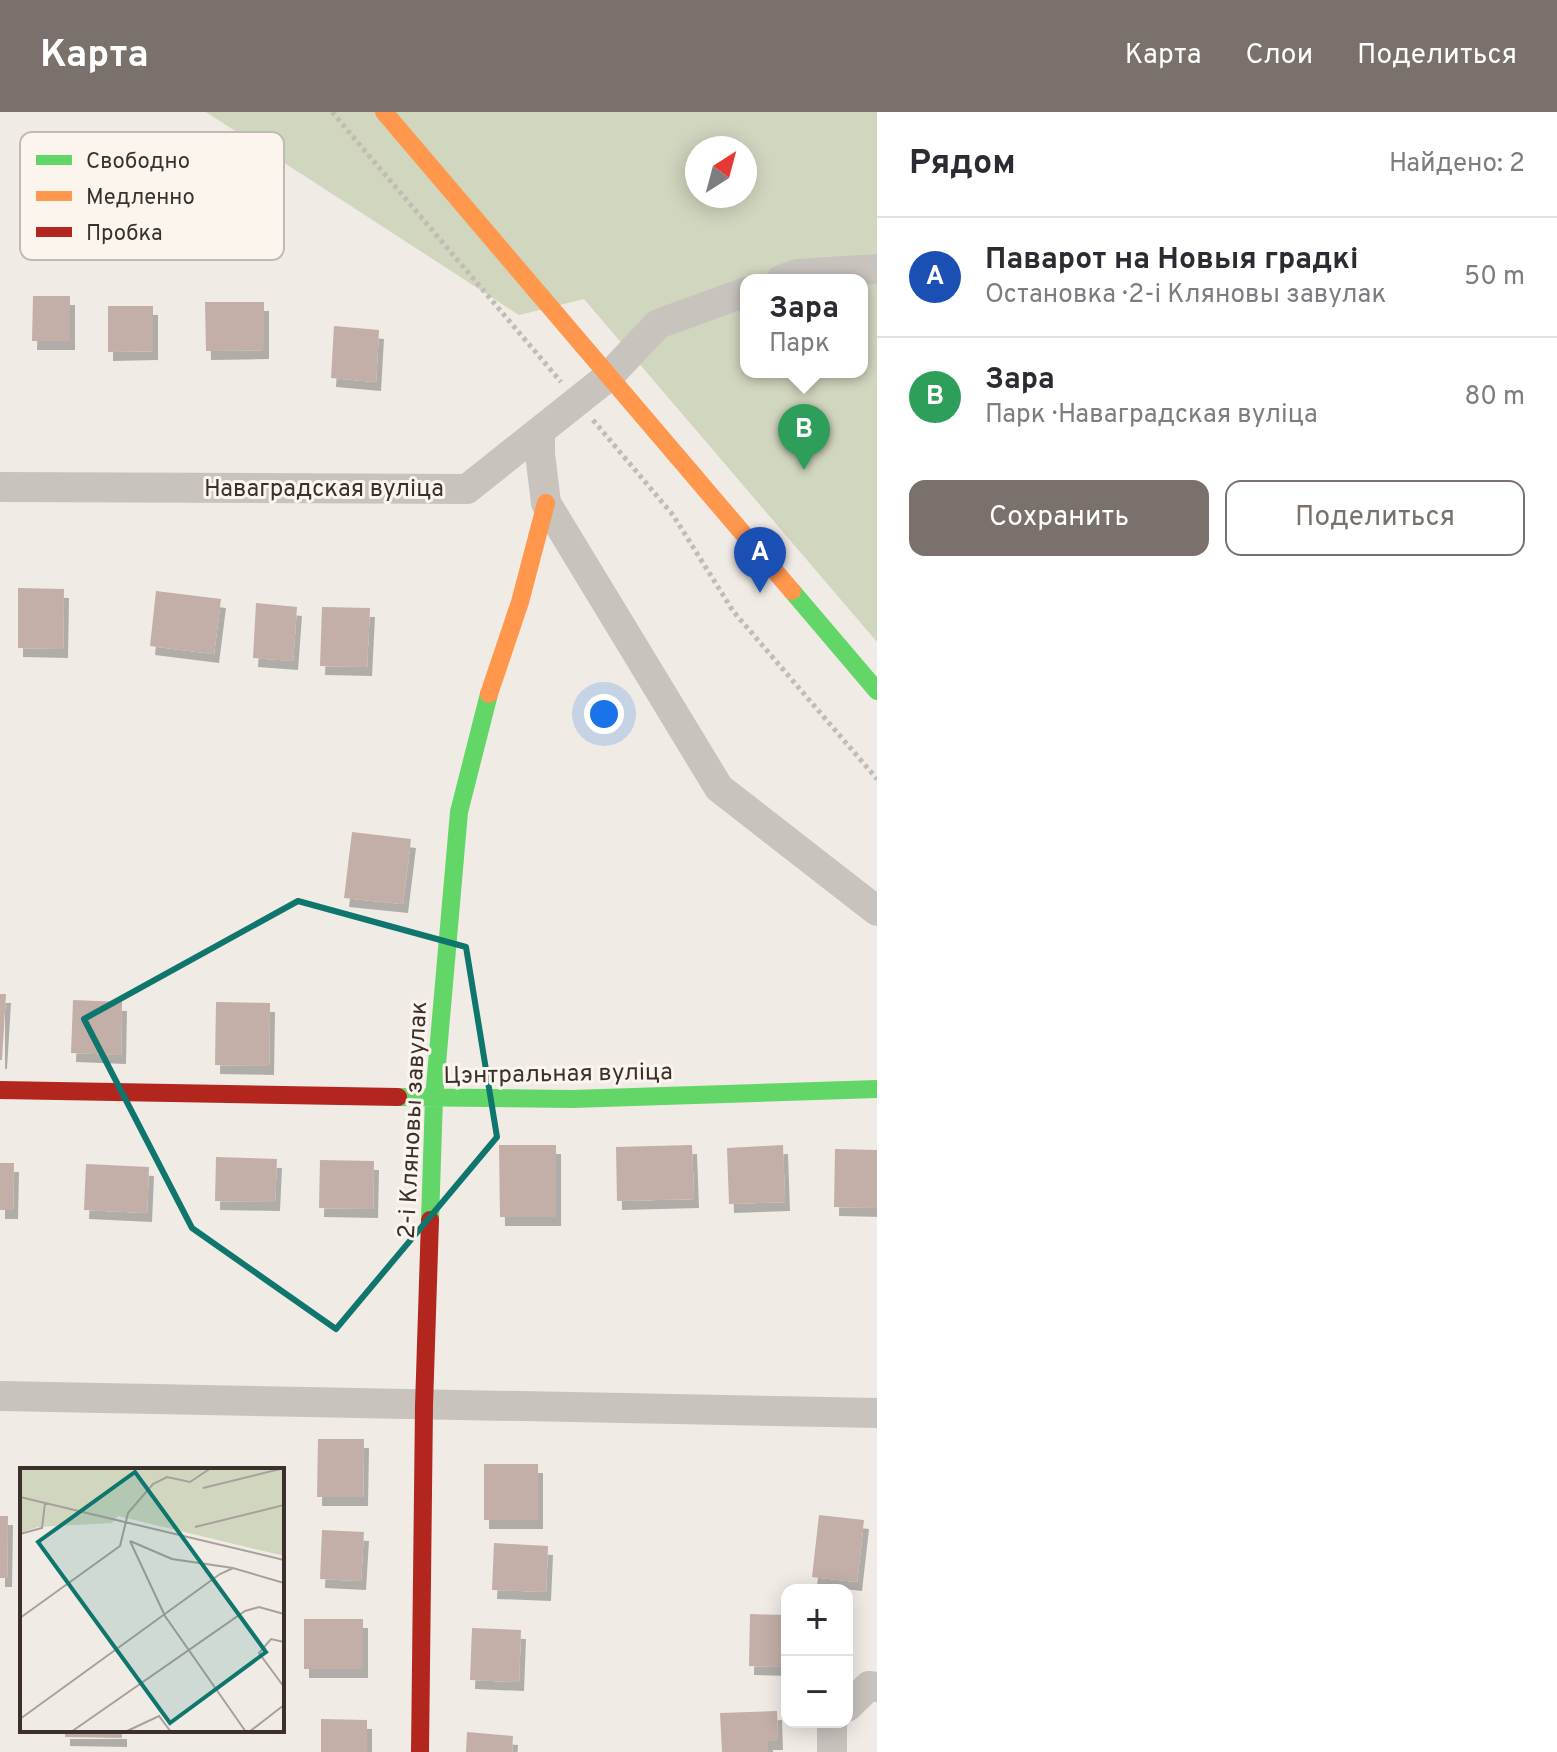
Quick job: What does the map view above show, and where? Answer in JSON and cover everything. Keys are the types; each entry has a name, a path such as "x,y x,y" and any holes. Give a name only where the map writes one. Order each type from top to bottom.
{"street":[{"path":"384,112 877,691"},
{"path":"797,274 877,269"},
{"name":"Наваградская вуліца","path":"0,487 467,489 609,376 658,324 740,294"},
{"path":"540,431 546,503 719,788 877,911"},
{"name":"2-і Кляновы завулак","path":"420,1752 424,1406 434,1098 459,812 486,703 520,602 546,503"},
{"name":"Цэнтральная вуліца","path":"0,1090 572,1099 877,1089"},
{"path":"0,1396 877,1413"},
{"path":"853,1701 869,1686 877,1687"},
{"path":"832,1728 832,1752"}],"path":[{"path":"332,112 563,384"},
{"path":"593,420 673,515 733,611 877,779"}],"highlighted area":[{"path":"298,901 466,947 497,1137 336,1329 192,1228 84,1019"}],"green space":[{"path":"206,112 877,112 877,642 584,299 519,315 284,163 284,132 237,132"}],"building":[{"path":"33,296 70,296 70,341 32,341"},
{"path":"205,302 264,302 264,350 206,351"},
{"path":"108,306 153,306 153,351 108,352"},
{"path":"334,326 379,330 376,382 331,378"},
{"path":"18,588 64,589 63,649 18,648"},
{"path":"156,591 221,599 214,654 150,646"},
{"path":"256,603 297,607 293,661 253,658"},
{"path":"322,607 370,608 367,667 320,666"},
{"path":"352,832 411,839 403,904 344,898"},
{"path":"0,994 6,994 2,1060 0,1060"},
{"path":"73,1000 122,1002 121,1055 71,1053"},
{"path":"216,1002 270,1003 269,1066 215,1065"},
{"path":"499,1145 556,1145 556,1217 500,1217"},
{"path":"692,1145 694,1199 617,1201 616,1147"},
{"path":"783,1145 785,1202 729,1204 727,1148"},
{"path":"835,1149 877,1150 877,1208 834,1207"},
{"path":"216,1157 277,1159 275,1202 215,1201"},
{"path":"320,1160 374,1161 373,1209 319,1208"},
{"path":"0,1163 14,1163 13,1210 0,1210"},
{"path":"86,1164 149,1167 147,1213 84,1210"},
{"path":"318,1439 364,1439 363,1497 317,1497"},
{"path":"484,1464 538,1464 538,1520 484,1520"},
{"path":"819,1515 864,1520 857,1582 812,1577"},
{"path":"0,1516 8,1516 7,1578 0,1578"},
{"path":"322,1530 364,1532 361,1581 320,1579"},
{"path":"494,1543 548,1546 546,1592 492,1590"},
{"path":"750,1614 781,1615 781,1667 749,1666"},
{"path":"304,1619 363,1619 363,1669 304,1669"},
{"path":"472,1628 521,1630 519,1682 470,1680"},
{"path":"777,1711 778,1741 768,1741 768,1752 722,1752 720,1713"},
{"path":"321,1719 367,1720 367,1752 321,1752"},
{"path":"65,1732 122,1732 122,1738 65,1737"},
{"path":"467,1732 513,1736 512,1752 466,1752"}],"traffic: fast":[{"path":"792,591 877,691"},
{"path":"430,1220 434,1098 459,812 489,694"},
{"path":"398,1097 572,1099 877,1089"}],"traffic: slow":[{"path":"384,112 792,591"},
{"path":"489,694 520,602 546,503"}],"traffic: jam":[{"path":"0,1090 398,1097"},
{"path":"420,1752 424,1406 430,1220"}],"place":[{"name":"Зара","path":"804,470"},
{"name":"Паварот на Новыя градкі","path":"760,593"}]}
